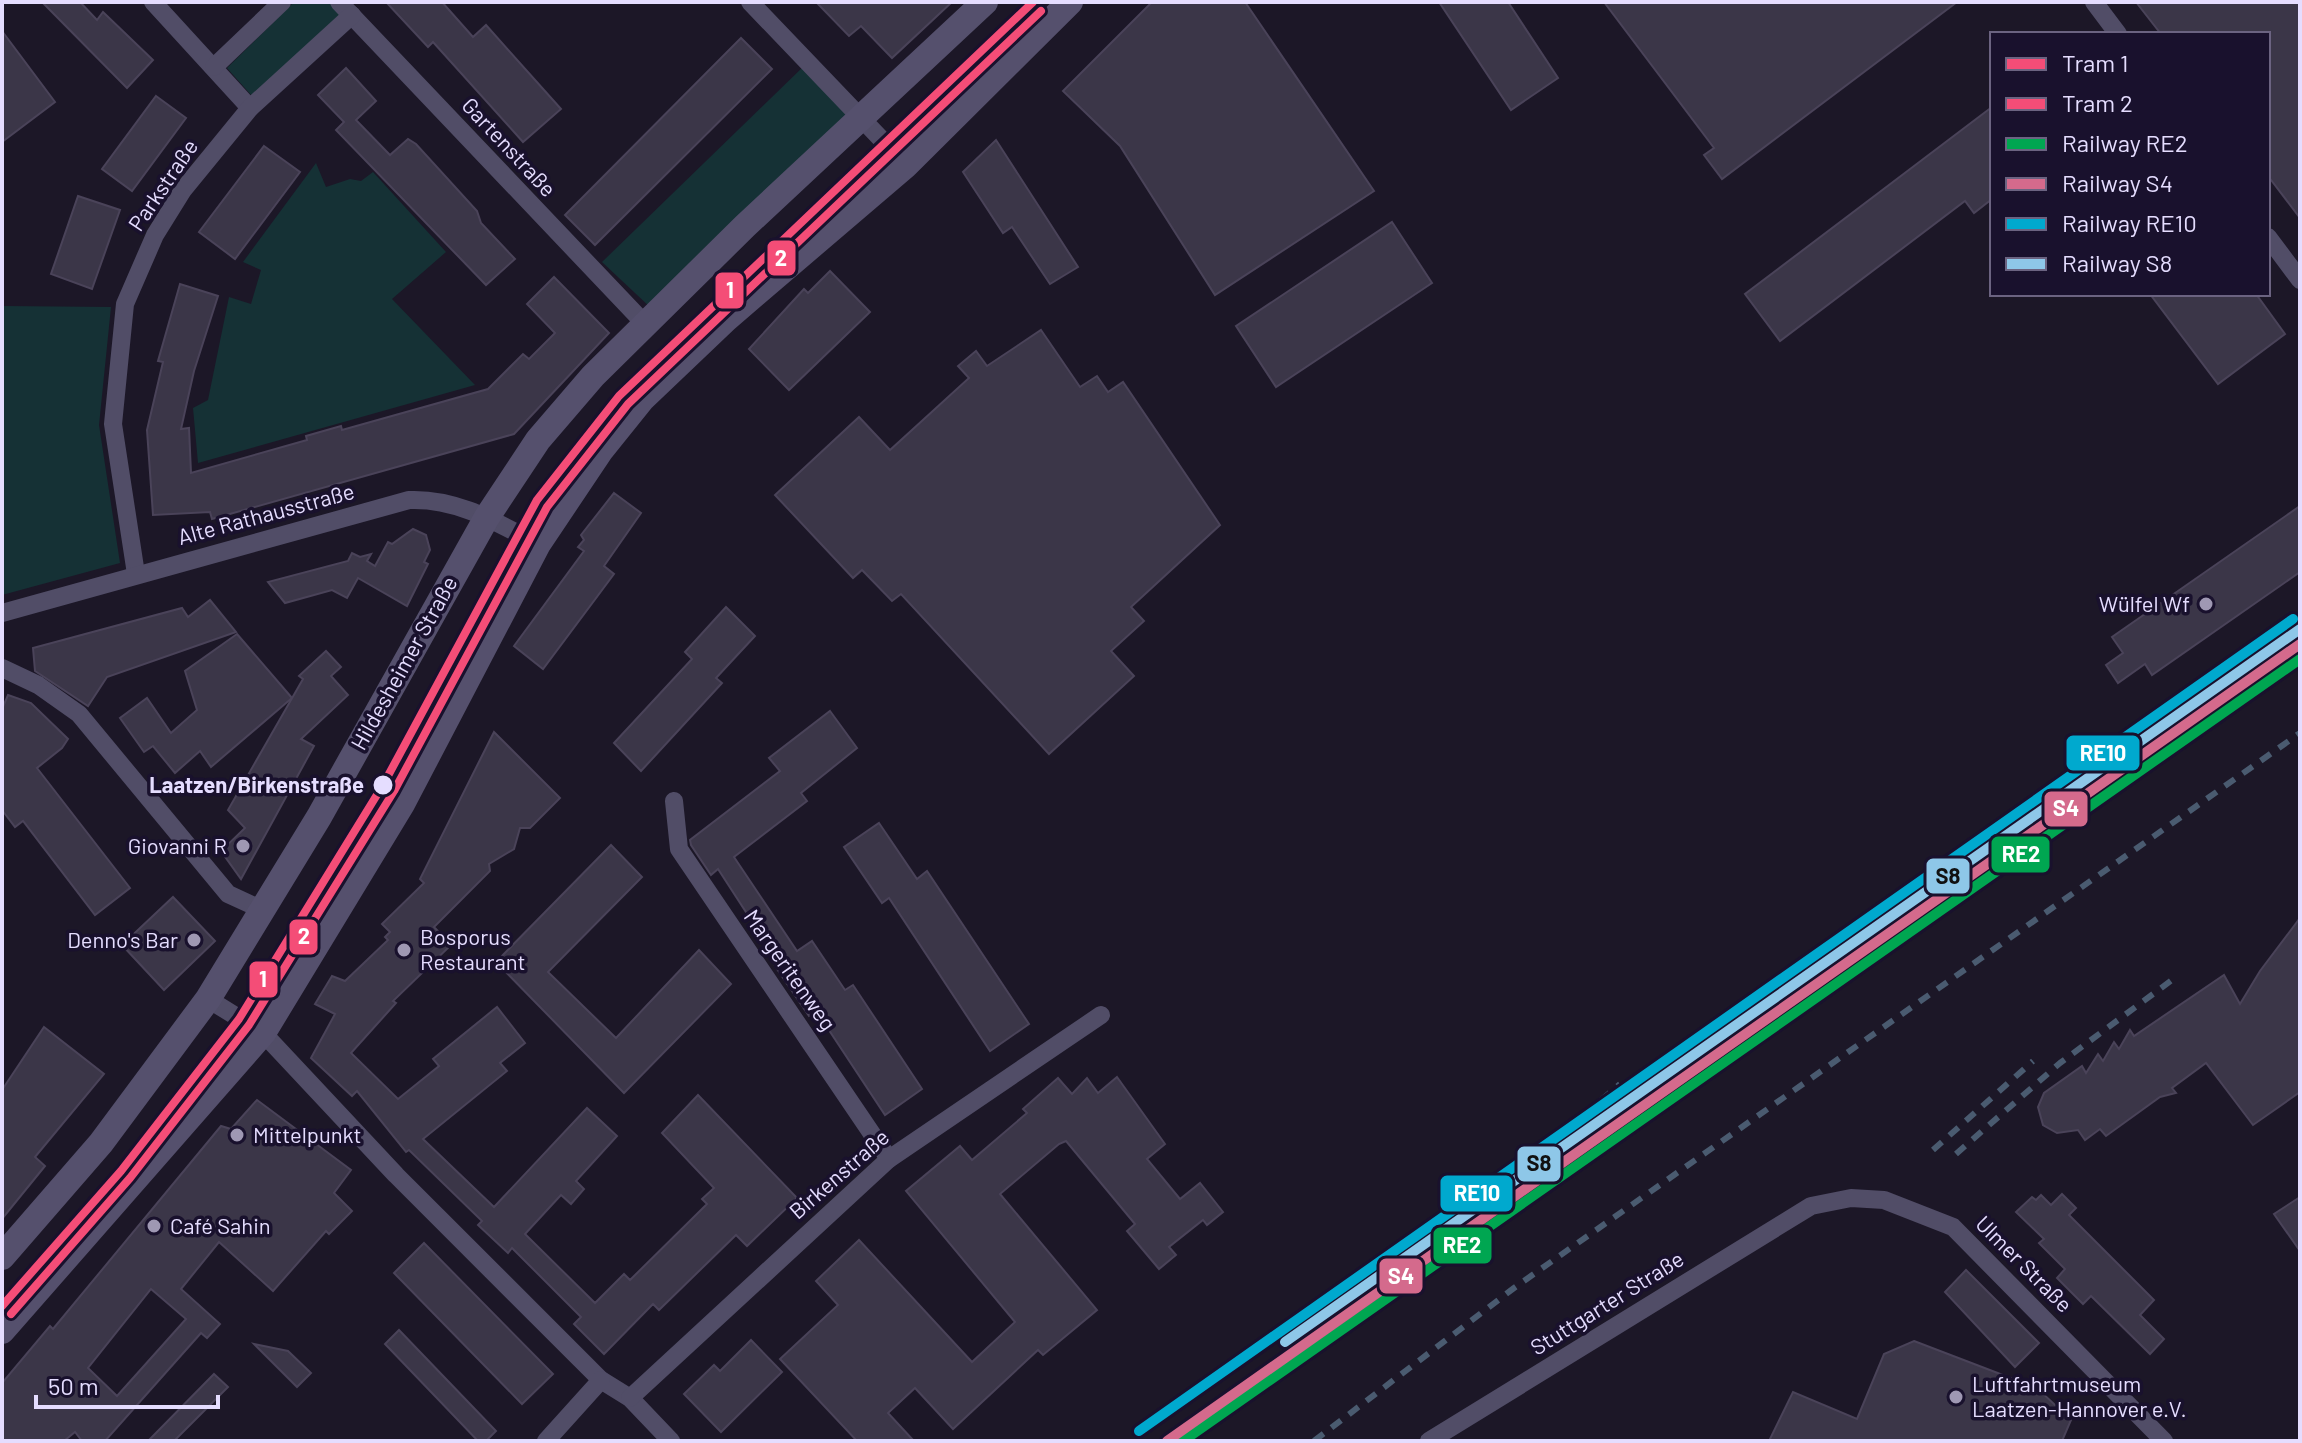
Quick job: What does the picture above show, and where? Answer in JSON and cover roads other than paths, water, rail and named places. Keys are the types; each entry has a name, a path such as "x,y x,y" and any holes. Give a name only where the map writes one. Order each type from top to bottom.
{"main road":[{"name":"Hildesheimer Straße","path":"2,1257 101,1143 208,999 263,910 487,517 538,440 593,376 862,116 985,2"},
{"path":"2,1331 263,1033 402,804 538,544 567,495 642,399 747,300 906,165 1070,2"}],"street":[{"path":"153,2 250,108"},
{"path":"214,67 282,2"},
{"path":"750,2 906,165"},
{"path":"2094,2 2116,32"},
{"name":"Parkstraße","path":"136,574 113,424 125,304 155,235 176,201 250,108 345,9"},
{"name":"Gartenstraße","path":"345,9 646,325"},
{"path":"2270,240 2300,280"},
{"name":"Alte Rathausstraße","path":"2,613 409,500 436,499 487,517 538,544"},
{"path":"2,668 38,685 79,714 228,894 263,910"},
{"name":"Margeritenweg","path":"674,801 679,849 889,1159"},
{"path":"208,999 263,1033 396,1175 601,1380 630,1398 671,1441"},
{"name":"Birkenstraße","path":"630,1398 889,1159 1101,1015"},
{"name":"Ulmer Straße","path":"1811,1206 1851,1198 1884,1200 1953,1227 2164,1441"},
{"name":"Stuttgarter Straße","path":"1429,1441 1811,1206"},
{"path":"546,1441 601,1380"}],"railway":[{"path":"1314,1441 1514,1288 2300,733"},
{"path":"1956,1154 2060,1063 2176,977"},
{"path":"1933,1150 2033,1061"},
{"path":"1467,1215 1620,1084"}],"tram line":[{"name":"1","path":"2,1306 121,1171 239,1019 383,785 537,500 619,396 1033,2"},
{"name":"2","path":"11,1314 130,1178 249,1025 394,791 547,507 628,404 1041,11"}],"rail line":[{"name":"RE10","path":"1139,1431 2293,619"},
{"name":"S8","path":"1285,1342 2300,629"},
{"name":"S4","path":"1167,1441 2300,644"},
{"name":"RE2","path":"1183,1441 2300,659"}],"place":[{"name":"Wülfel Wf","path":"2206,604"},
{"name":"Laatzen/Birkenstraße","path":"383,785"},
{"name":"Giovanni R","path":"243,846"},
{"name":"Denno's Bar","path":"194,940"},
{"name":"Bosporus Restaurant","path":"404,950"},
{"name":"Mittelpunkt","path":"237,1135"},
{"name":"Café Sahin","path":"154,1226"},
{"name":"Luftfahrtmuseum Laatzen-Hannover e.V.","path":"1956,1397"}]}
